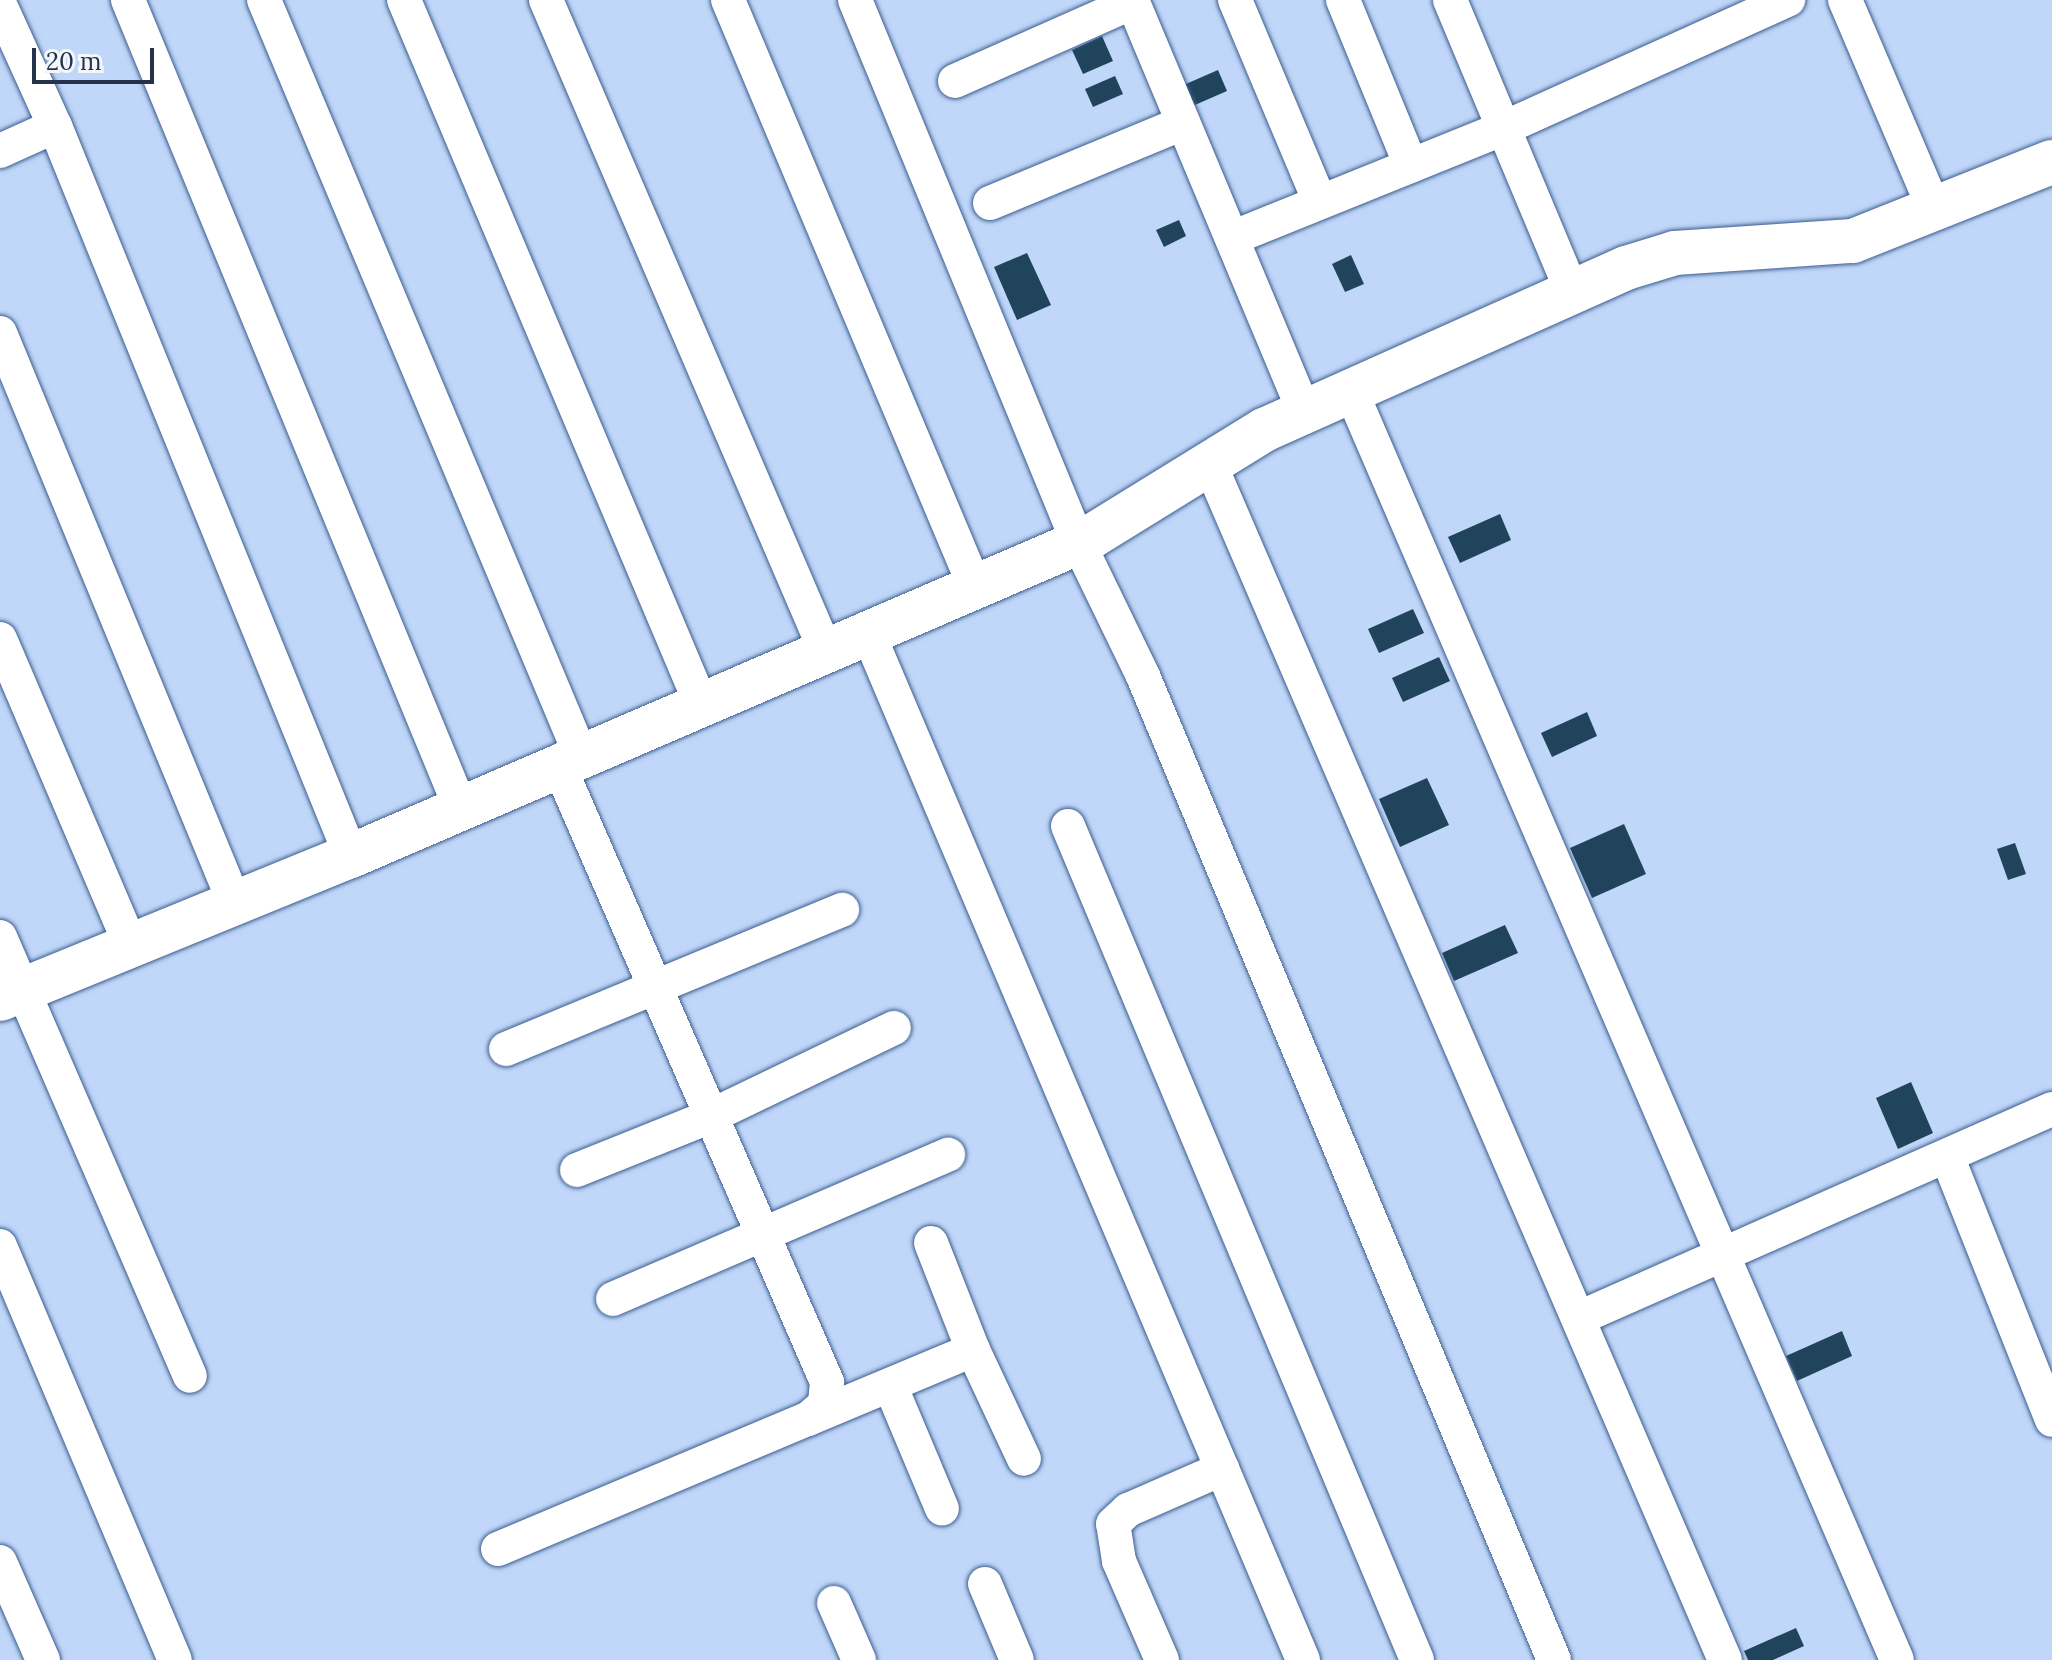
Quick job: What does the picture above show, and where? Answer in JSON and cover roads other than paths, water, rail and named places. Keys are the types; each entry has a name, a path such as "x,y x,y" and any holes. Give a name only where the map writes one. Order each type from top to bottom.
{"street":[{"path":"128,0 461,809"},
{"path":"264,0 570,761 655,987 827,1382 825,1404 808,1419"},
{"path":"404,0 701,704"},
{"path":"546,0 827,654"},
{"path":"728,0 975,587"},
{"path":"855,0 1093,536 1143,676 1554,1660"},
{"path":"1235,0 1320,202"},
{"path":"1343,0 1411,166"},
{"path":"1450,0 1572,292"},
{"path":"1232,238 1504,128 1788,0"},
{"path":"1845,0 1935,211"},
{"path":"955,81 1133,1 1304,412"},
{"path":"0,5 55,126 351,856"},
{"path":"990,203 1183,123"},
{"path":"0,151 55,126"},
{"path":"11,995 351,856 701,704 827,654 1093,536 1209,462 1304,412 1572,292 1675,253 1853,241 2052,162"},
{"path":"0,333 235,904"},
{"path":"1351,391 1897,1660"},
{"path":"1209,462 1725,1660"},
{"path":"869,635 1303,1660"},
{"path":"0,639 132,948"},
{"path":"1068,826 1417,1660"},
{"path":"506,1049 842,910"},
{"path":"0,937 11,995 190,1376"},
{"path":"577,1170 711,1116 894,1028"},
{"path":"1579,1318 2052,1109"},
{"path":"613,1299 948,1155"},
{"path":"1947,1156 2052,1420"},
{"path":"931,1243 973,1350 1024,1459"},
{"path":"0,1246 175,1660"},
{"path":"498,1549 973,1350"},
{"path":"890,1385 942,1509"},
{"path":"1162,1660 1119,1561 1113,1524 1128,1510 1222,1469"},
{"path":"0,1562 43,1660"},
{"path":"985,1584 1017,1660"},
{"path":"834,1603 859,1660"}]}
